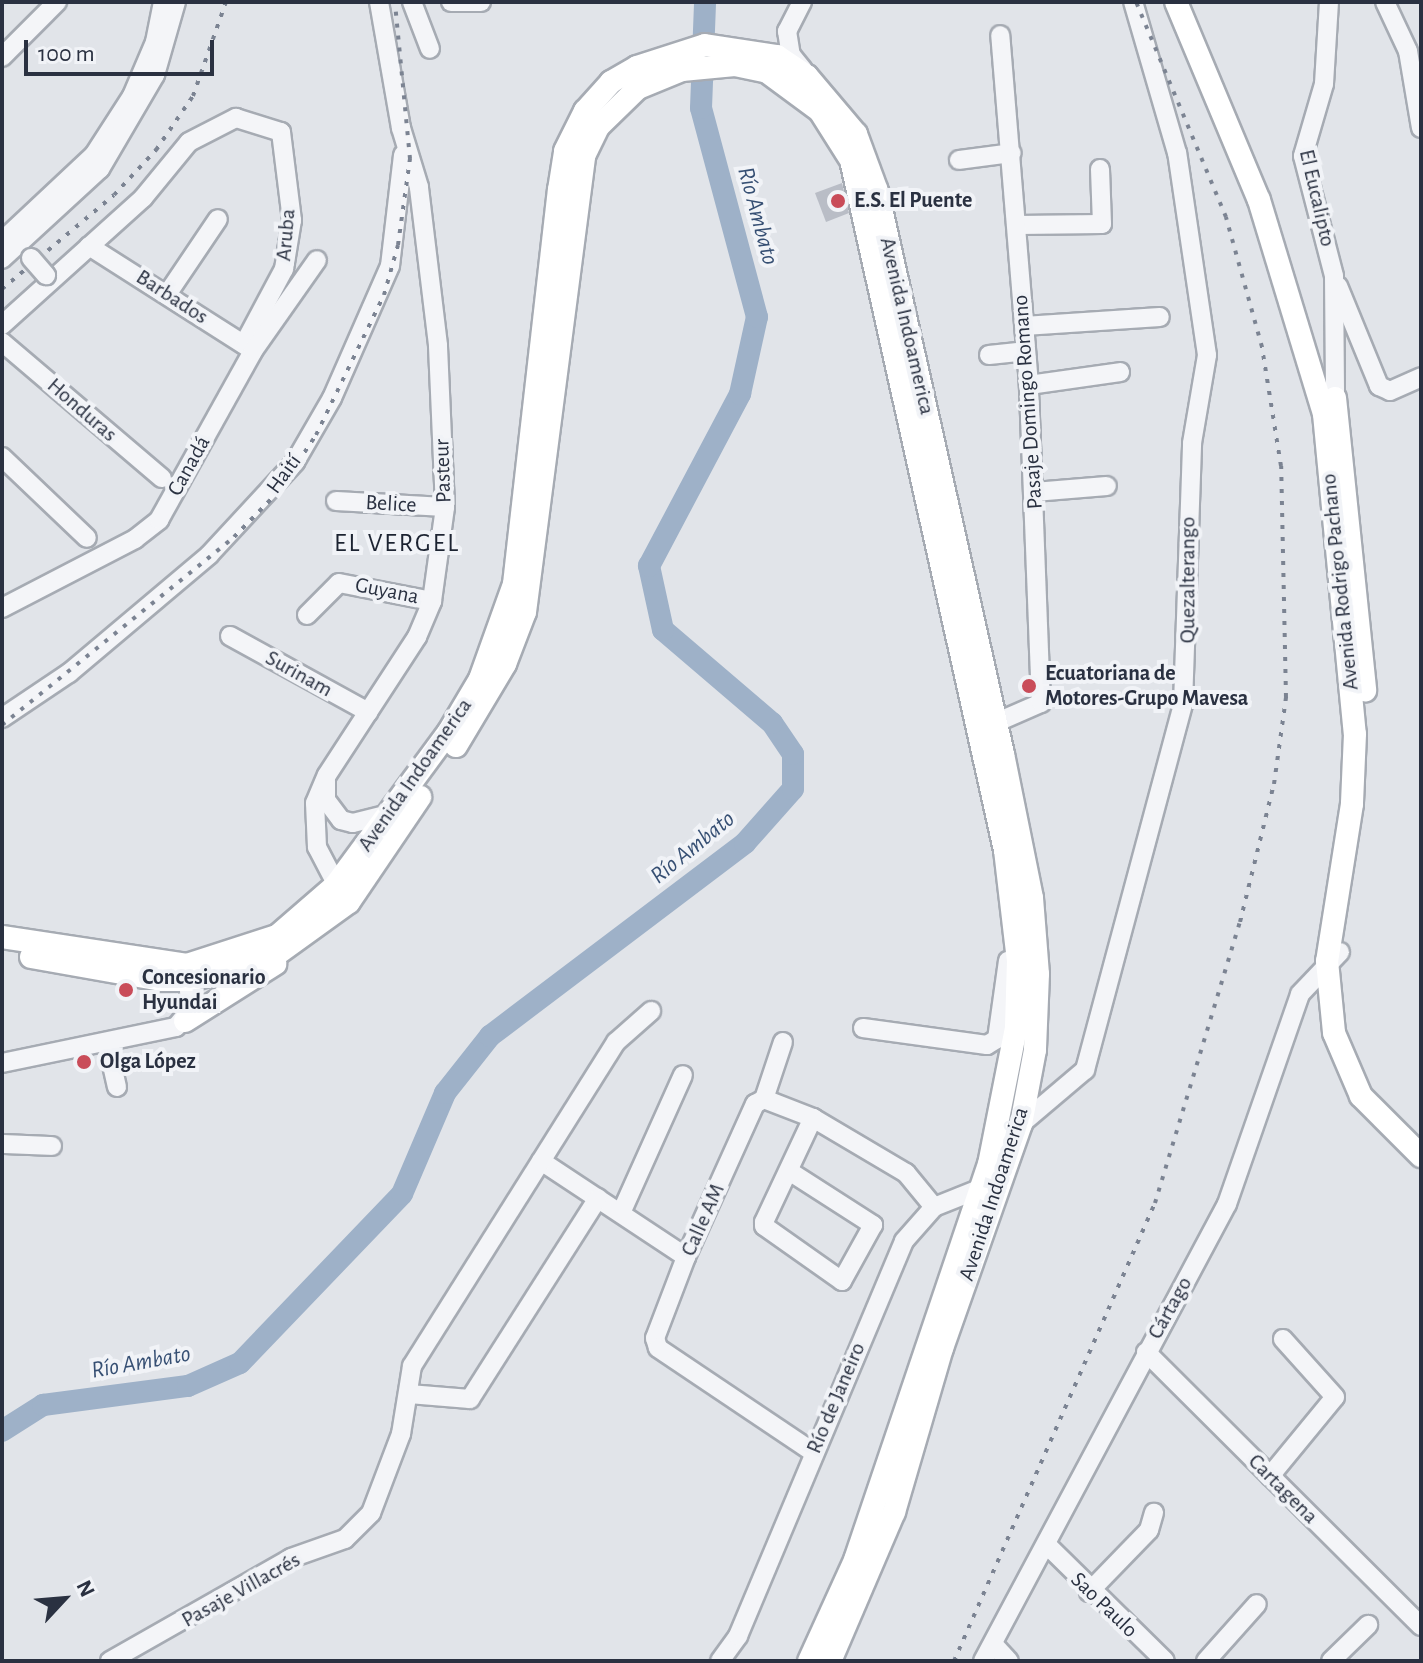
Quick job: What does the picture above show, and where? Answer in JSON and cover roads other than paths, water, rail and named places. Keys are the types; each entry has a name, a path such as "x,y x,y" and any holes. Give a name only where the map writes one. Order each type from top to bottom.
{"main road":[{"name":"Avenida Rodrigo Pachano","path":"1176,2 1259,200 1324,414 1355,734 1352,804 1334,957 1331,1020 1344,1063 1361,1096 1421,1156"},
{"name":"Avenida Rodrigo Pachano","path":"1190,2 1278,211 1335,398 1366,707 1364,804 1334,957 1351,1051 1384,1105 1421,1138"},
{"name":"Avenida Indoamerica","path":"2,952 134,979 239,970 286,950 342,894 481,710 525,612 567,194 565,151 585,111 611,82 675,52 705,45 807,76 839,107 869,158 988,726 995,805 1015,903 1016,1028 991,1186 894,1512 830,1661"},
{"name":"Avenida Indoamerica","path":"772,64 820,111 851,160 1032,898 1038,974 1035,1050 1021,1124 991,1186 856,1558 809,1661"},
{"name":"Avenida Indoamerica","path":"2,937 188,972 277,936 342,894 389,814 480,679 514,584 567,194"},
{"path":"185,1021 269,970 286,950"}],"street":[{"path":"2,57 57,2"},
{"path":"2,259 13,241 94,155 132,96 155,42 163,2"},
{"path":"13,241 75,198 123,134 155,75 176,2"},
{"name":"Pasteur","path":"342,894 312,820 327,775 417,637 432,601 445,507 438,345 419,187 401,128 379,2"},
{"path":"412,2 430,49"},
{"path":"451,2 481,2"},
{"path":"802,2 787,31 791,55 807,76"},
{"name":"Quezalterango","path":"1021,1124 1085,1070 1183,704 1192,443 1207,355 1177,153 1133,2"},
{"name":"El Eucalipto","path":"1329,2 1324,84 1303,156 1334,276 1335,398"},
{"path":"1385,2 1408,51 1421,128"},
{"name":"Pasaje Domingo Romano","path":"988,726 1041,703 1029,385 1000,35"},
{"name":"Aruba","path":"89,246 204,131 236,118 268,124 281,132 292,220 284,269 249,348"},
{"name":"Haití","path":"2,718 69,673 209,555 295,462 338,386 390,266 402,187 401,128"},
{"path":"959,160 1012,153"},
{"path":"1018,225 1102,224 1100,169"},
{"path":"168,293 218,219"},
{"path":"13,241 50,278"},
{"path":"2,325 50,278 89,246"},
{"name":"Barbados","path":"89,246 168,293 249,348"},
{"name":"Canadá","path":"2,608 135,539 159,520 249,348 317,260"},
{"path":"1334,276 1379,386 1390,391 1421,377"},
{"path":"1024,326 1160,317"},
{"name":"Honduras","path":"2,342 162,478"},
{"path":"989,355 1025,351"},
{"path":"1029,385 1120,372"},
{"path":"2,457 87,538"},
{"path":"1034,492 1107,486"},
{"name":"Belice","path":"336,501 445,507"},
{"name":"Guyana","path":"307,615 339,583 432,601"},
{"name":"Surinam","path":"230,636 368,712"},
{"path":"327,775 326,800 341,820 353,823 389,814"},
{"path":"863,1028 976,1046 997,1039 1009,957 1004,885 990,815 995,805"},
{"name":"Cártago","path":"983,1661 1227,1204 1300,994 1334,957"},
{"path":"2,1063 107,1043 185,1021 188,972"},
{"name":"Pasaje Villacrés","path":"110,1661 291,1558 345,1539 371,1513 387,1481 409,1394 412,1366 616,1042 651,1011"},
{"name":"Calle AM","path":"783,1042 764,1099 755,1104 686,1257 655,1338 658,1348 813,1452"},
{"path":"107,1043 117,1087"},
{"path":"621,1213 683,1075"},
{"path":"764,1099 813,1118 906,1173 934,1207"},
{"path":"789,1171 873,1225 842,1281 764,1226 813,1118"},
{"path":"2,1144 52,1146"},
{"path":"541,1161 686,1257"},
{"name":"Río de Janeiro","path":"720,1661 738,1636 904,1241 934,1207 991,1186"},
{"path":"409,1394 470,1399 598,1198"},
{"path":"1270,1476 1335,1397 1283,1339"},
{"name":"Cartagena","path":"1146,1352 1421,1626"},
{"path":"1089,1592 1149,1530 1154,1513"},
{"name":"Sao Paulo","path":"1047,1545 1089,1592 1165,1661"},
{"path":"1206,1661 1257,1604"},
{"path":"1331,1661 1368,1625"},
{"path":"993,1644 1009,1661"}],"waterway":[{"name":"Río Ambato","path":"2,1431 43,1405 188,1386 240,1363 402,1194 445,1093 490,1036 745,843 793,789 793,754 772,723 663,630 649,566 740,394 757,317 701,108 705,2"}],"railway":[{"path":"2,289 114,195 156,150 193,96 226,2"},
{"path":"2,725 234,537 278,492 316,435 384,295 398,245 410,159 395,2"},
{"path":"954,1661 1155,1203 1240,922 1274,784 1286,697 1281,466 1262,347 1226,217 1136,2"}],"place":[{"name":"E.S. El Puente","path":"838,201"},
{"name":"Ecuatoriana de Motores-Grupo Mavesa","path":"1029,686"},
{"name":"Concesionario Hyundai","path":"126,990"},
{"name":"Olga López","path":"84,1062"}],"district":[{"name":"EL VERGEL","path":"397,544"}]}
